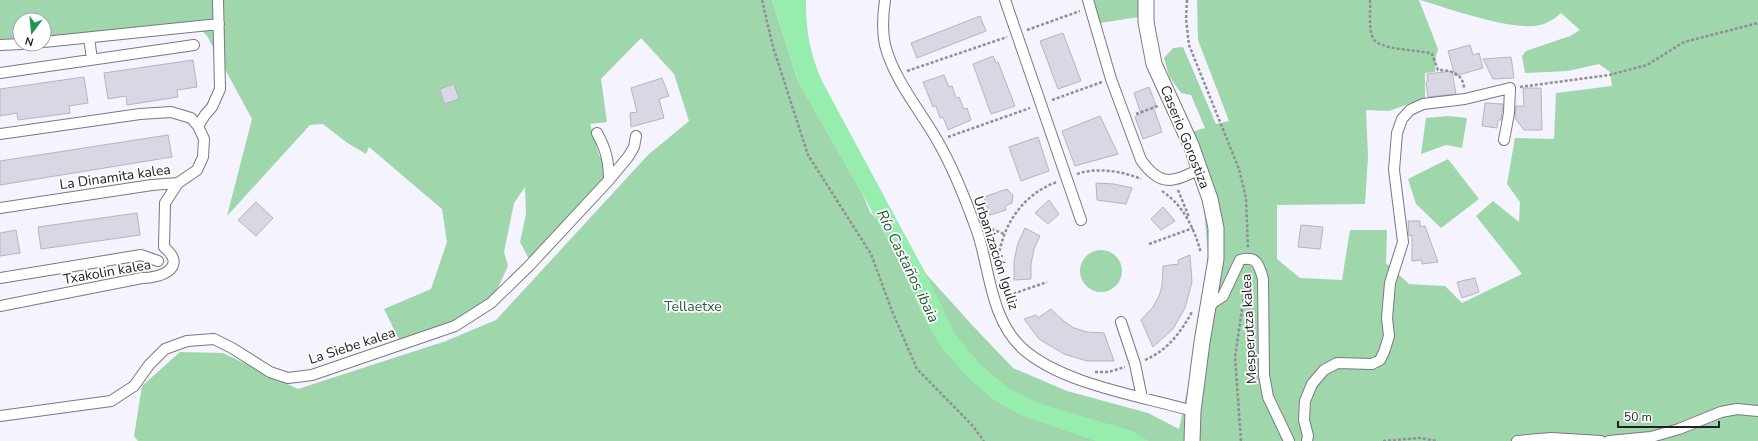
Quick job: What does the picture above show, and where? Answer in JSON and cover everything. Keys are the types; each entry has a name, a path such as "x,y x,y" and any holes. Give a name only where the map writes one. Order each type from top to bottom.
{"street":[{"path":"0,134 171,112 191,118 198,126 212,107 220,89 218,0"},
{"name":"Urbanización Iguliz","path":"885,0 883,11 885,45 897,75 938,141 966,204 986,262 997,309 1011,336 1039,362 1058,372 1142,398 1193,411"},
{"path":"1005,0 1040,104 1068,178 1081,220"},
{"name":"Caserio Gorostiza","path":"1146,0 1146,22 1154,64 1191,145 1210,199 1216,228 1216,258 1201,307 1192,441"},
{"path":"1089,4 1111,78 1136,149 1144,165 1160,178 1174,180 1200,169"},
{"path":"52,41 219,24"},
{"path":"88,38 92,59"},
{"path":"0,44 12,44"},
{"path":"0,73 194,45"},
{"path":"1307,441 1308,436 1304,420 1306,401 1312,384 1324,370 1337,363 1372,364 1380,360 1389,336 1387,318 1390,283 1403,242 1394,170 1397,133 1402,119 1410,110 1423,104 1465,99 1510,88 1509,113 1504,140"},
{"name":"La Dinamita kalea","path":"0,208 152,184 178,183 197,170 203,157 204,139 198,126"},
{"path":"597,133 609,162 609,180"},
{"name":"La Siebe kalea","path":"0,416 111,401 134,386 149,365 166,349 187,341 214,339 232,348 270,372 288,378 312,375 455,326 491,302 529,266 609,180 628,157 634,147 636,136"},
{"name":"Txakolin kalea","path":"0,306 142,278 156,278 167,273 173,265 173,259 171,254 164,248 165,203 178,183"},
{"path":"0,278 141,255 158,261"},
{"name":"Mesperutza kalea","path":"1201,307 1223,296 1240,260 1248,258 1255,261 1259,265 1262,279 1264,375 1268,397 1289,441"},
{"path":"1121,322 1135,364 1142,398"},
{"path":"1609,441 1651,437 1679,429 1720,412 1737,409 1758,411"},
{"path":"1517,441 1551,438 1601,441"}],"path":[{"path":"762,0 773,47 808,155 871,254 892,311 917,369 972,426 982,441"},
{"path":"1370,0 1371,29 1373,39 1379,44 1424,51 1432,54 1438,70 1452,70 1458,74 1464,84 1465,99"},
{"path":"897,75 1017,34 1089,4"},
{"path":"1510,88 1609,76 1647,65 1684,42 1758,23"},
{"path":"938,141 1111,78"},
{"path":"1126,118 1172,101"},
{"path":"997,266 1004,234 1012,217 1024,202 1051,184 1083,172 1099,170 1132,175 1144,180"},
{"path":"1174,180 1190,219 1201,260"},
{"path":"1156,187 1166,194 1190,219"},
{"path":"1149,244 1193,228"},
{"path":"994,299 1000,299 1047,282"},
{"path":"1093,372 1108,372 1135,364 1156,355 1178,336 1201,307"},
{"path":"1383,441 1419,438 1438,441"}],"green space":[{"name":"Tellaetxe","path":"0,0 772,0 798,81 862,193 870,212 973,326 1013,368 1067,391 1148,413 1179,429 1198,339 1208,254 1203,198 1181,135 1205,128 1191,95 1181,93 1169,76 1164,58 1173,48 1183,47 1216,124 1229,121 1198,40 1197,0 1419,0 1438,49 1435,72 1425,73 1425,98 1389,111 1366,110 1368,157 1365,204 1277,205 1277,259 1300,278 1342,280 1350,230 1387,230 1386,263 1409,284 1445,286 1462,303 1522,274 1476,216 1493,201 1519,222 1520,202 1507,184 1515,138 1554,139 1556,93 1612,86 1610,72 1599,64 1568,71 1525,73 1522,56 1526,51 1570,36 1580,30 1561,13 1546,23 1540,25 1514,25 1480,18 1420,0 1758,0 1758,441 138,441 134,436 142,386 180,352 223,353 298,389 446,341 496,320 648,155 689,121 674,74 641,38 601,79 607,122 590,124 599,155 604,163 603,179 595,190 529,259 520,242 526,214 525,187 514,203 504,252 508,266 491,303 455,326 401,344 384,309 431,289 447,242 442,209 369,147 366,154 346,142 323,124 310,125 227,216 252,119 207,36 194,22 52,37 52,12 12,12 12,40 0,41"},
{"path":"1093,0 1139,0 1139,17 1100,23"},
{"path":"1448,116 1467,118 1462,148 1446,145 1421,154 1426,118"},
{"path":"1448,159 1479,199 1441,228 1416,204 1408,179"},
{"path":"1097,250 1105,250 1113,253 1119,259 1122,271 1119,283 1113,289 1105,292 1097,292 1089,289 1083,283 1080,275 1080,267 1083,259 1089,253"}],"water":[{"name":"Río Castaños ibaia","path":"772,0 806,0 810,43 823,83 926,274 955,334 980,364 1008,388 1038,403 1132,431 1149,441 1096,441 1022,416 994,400 969,379 939,344 921,312 900,264 862,193 798,81"}],"building":[{"path":"980,16 986,31 917,58 911,43"},
{"path":"1063,33 1081,81 1058,89 1040,41"},
{"path":"1470,45 1473,55 1479,53 1483,68 1455,76 1448,51"},
{"path":"993,56 996,63 998,62 1015,106 991,114 973,64"},
{"path":"1511,57 1514,78 1493,79 1483,59"},
{"path":"193,60 197,87 177,90 178,97 127,105 126,96 108,99 104,73"},
{"path":"1452,71 1456,94 1428,97 1426,82 1428,81 1427,74"},
{"path":"944,75 949,87 952,86 956,98 959,97 964,109 967,108 971,120 948,130 943,117 940,118 936,106 933,107 923,82"},
{"path":"84,77 88,103 69,106 70,113 18,120 17,113 0,116 0,89"},
{"path":"662,78 669,96 659,99 664,118 631,127 630,113 637,112 631,88"},
{"path":"454,84 459,99 444,104 440,89"},
{"path":"1149,87 1156,105 1153,106 1162,132 1143,139 1135,117 1141,114 1134,93"},
{"path":"1523,88 1541,88 1542,130 1524,130 1515,118 1516,106 1524,106"},
{"path":"1485,103 1503,104 1501,120 1498,120 1497,128 1482,126"},
{"path":"1100,116 1118,154 1075,166 1062,131"},
{"path":"168,135 172,157 0,185 0,161"},
{"path":"1038,137 1049,171 1021,181 1009,147"},
{"path":"1096,183 1114,184 1132,188 1126,204 1097,200"},
{"path":"1007,189 1013,195 1012,203 1005,206 1006,210 990,215 984,197"},
{"path":"1049,200 1059,214 1048,224 1035,213"},
{"path":"256,202 273,218 256,236 238,220"},
{"path":"1163,207 1175,221 1161,230 1151,219"},
{"path":"137,213 140,235 41,249 38,227"},
{"path":"1408,221 1420,221 1420,227 1425,226 1438,262 1422,264 1422,260 1412,261 1412,235 1409,236"},
{"path":"1301,225 1323,227 1320,249 1298,247"},
{"path":"1025,228 1040,236 1034,249 1031,264 1031,279 1014,280 1014,261 1018,243"},
{"path":"16,230 20,253 0,256 0,233"},
{"path":"1190,255 1192,282 1185,308 1173,329 1153,347 1141,320 1153,307 1159,296 1162,286 1163,266 1179,264 1178,260"},
{"path":"1475,278 1479,292 1462,298 1457,282"},
{"path":"1051,309 1066,323 1074,328 1087,332 1104,333 1114,361 1087,361 1064,354 1039,339 1024,319 1036,315 1038,318"}]}
